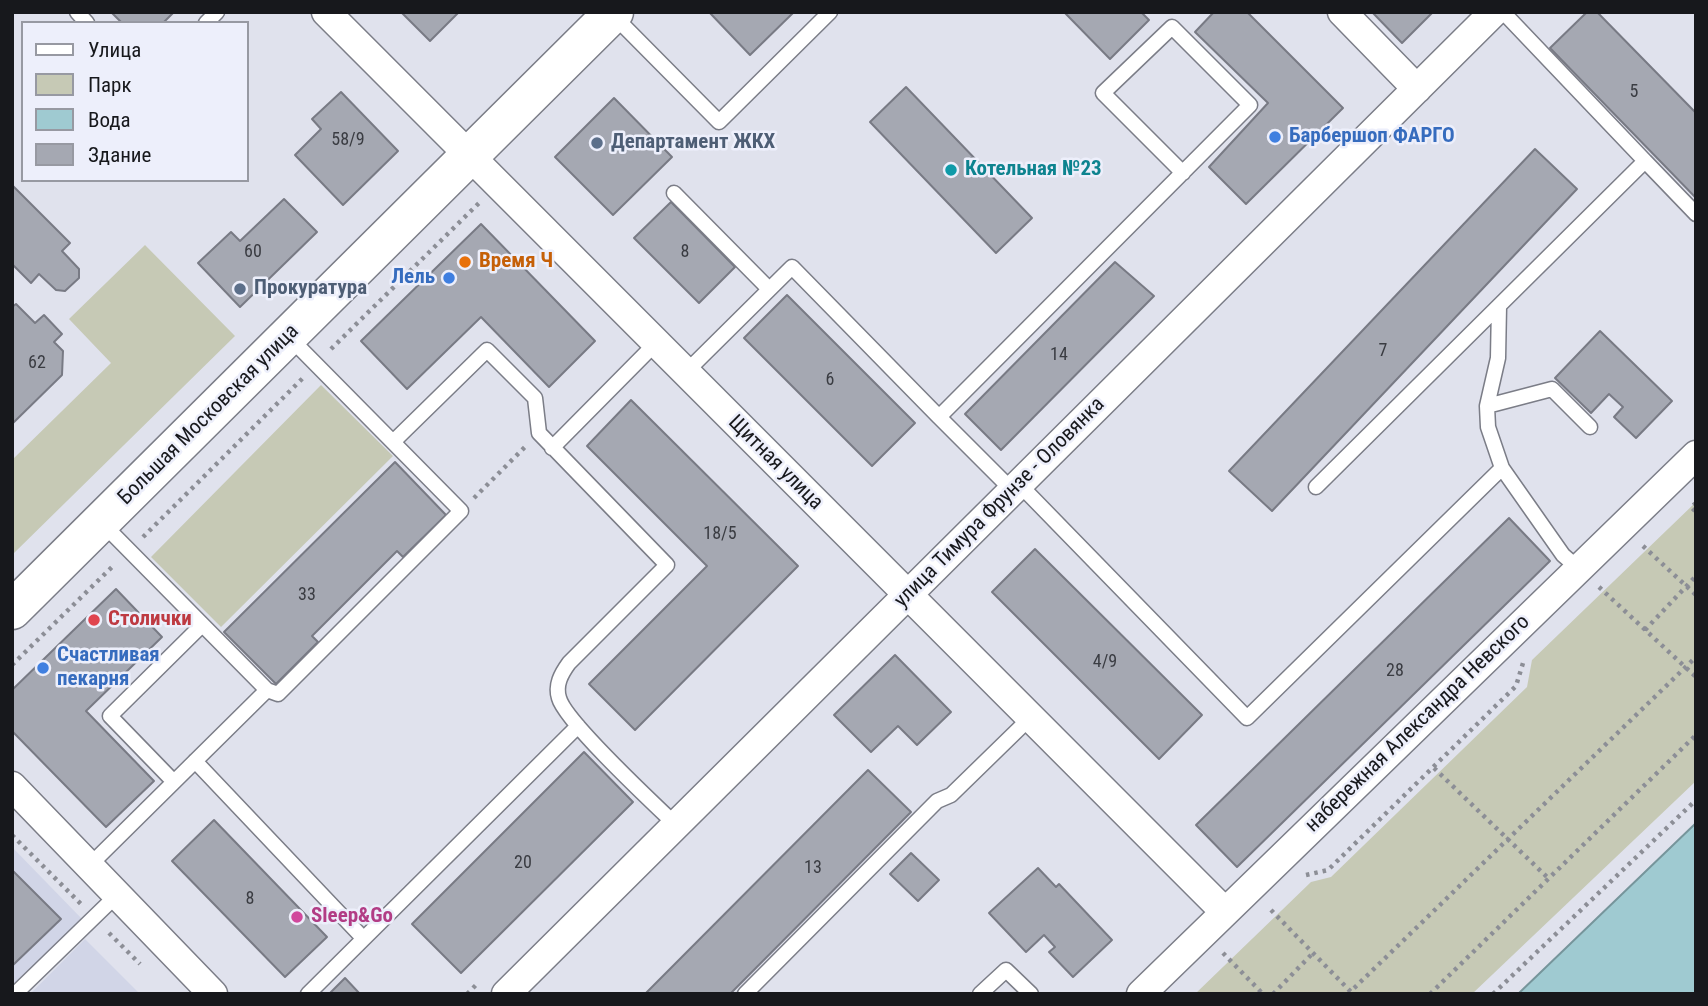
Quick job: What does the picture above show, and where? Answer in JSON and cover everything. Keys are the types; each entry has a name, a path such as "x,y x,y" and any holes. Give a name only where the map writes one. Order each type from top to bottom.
{"main road":[{"name":"Большая Московская улица","path":"12,610 613,13"}],"street":[{"name":"Щитная улица","path":"326,12 1225,912"},
{"path":"1342,12 1417,89"},
{"name":"улица Тимура Фрунзе - Оловянка","path":"506,994 1494,12"},
{"name":"набережная Александра Невского","path":"1141,994 1225,912 1588,578 1696,455"},
{"path":"12,786 213,994"}],"lane":[{"path":"613,13 719,122 830,12"},
{"path":"1503,12 1696,214"},
{"path":"939,417 1250,105 1172,27 1103,93 1182,173"},
{"path":"1316,487 1645,160"},
{"path":"674,192 769,289"},
{"path":"685,373 792,267 939,417 1016,488 1247,718 1503,468"},
{"path":"1499,306 1498,358 1487,406 1489,427 1503,468 1563,555 1588,578"},
{"path":"101,522 267,691 278,694 461,511 288,336"},
{"path":"552,448 656,343"},
{"path":"393,442 487,350 534,398 539,433 667,565 562,672 558,695 562,708 578,726 676,825"},
{"path":"1487,406 1552,389 1590,427"},
{"path":"174,782 110,716 202,625"},
{"path":"89,866 267,691"},
{"path":"745,994 937,801 951,795 1030,718"},
{"path":"307,994 578,726"},
{"path":"195,761 363,938"},
{"path":"15,994 117,895"},
{"path":"980,994 1006,970 1031,994"}],"path":[{"path":"328,352 480,202"},
{"path":"12,665 312,369"},
{"path":"461,511 539,433"},
{"path":"1696,503 1691,507 1696,512"},
{"path":"1632,553 1650,536"},
{"path":"1641,544 1696,595"},
{"path":"1645,631 1696,576"},
{"path":"1588,578 1606,578"},
{"path":"1588,578 1589,595"},
{"path":"1588,578 1696,677"},
{"path":"1298,882 1308,873 1328,870 1434,768 1516,686 1527,656"},
{"path":"1279,900 1270,909 1351,993 1696,657"},
{"path":"1430,994 1696,735"},
{"path":"1434,768 1548,878"},
{"path":"1493,994 1696,800"},
{"path":"1215,961 1232,944"},
{"path":"1223,953 1263,994"},
{"path":"1273,994 1313,953"}],"shaded area":[{"path":"12,847 82,919 12,989"},
{"path":"85,939 140,994 30,994"}],"green space":[{"path":"145,245 235,336 12,555 12,460 111,363 69,319"},
{"path":"321,385 393,456 221,627 151,557"},
{"path":"1696,502 1696,781 1472,994 1195,994 1311,882 1331,877 1527,687 1532,660"}],"water":[{"path":"1696,823 1696,994 1518,994"}],"building":[{"path":"111,12 174,12 165,21 120,21"},
{"path":"401,12 459,12 430,41"},
{"path":"709,12 794,12 750,55"},
{"path":"1064,12 1141,12 1149,20 1110,59"},
{"name":"Барбершоп ФАРГО","path":"1214,12 1247,12 1343,108 1246,204 1209,167 1268,103 1195,32"},
{"path":"1372,12 1433,12 1402,43"},
{"path":"1587,12 1597,12 1696,113 1696,198 1550,48"},
{"name":"Котельная №23","path":"906,87 1032,218 996,253 870,122"},
{"path":"341,92 398,151 343,205 295,155 321,129 312,119"},
{"path":"614,98 672,157 613,215 555,157"},
{"path":"1535,149 1577,189 1272,511 1229,471"},
{"path":"12,185 70,243 62,251 79,269 79,278 65,291 56,290 39,274 31,283 12,264"},
{"path":"284,199 317,232 240,307 198,263 231,232 240,241"},
{"path":"671,202 735,267 699,303 634,238"},
{"path":"481,224 595,341 549,387 481,317 407,389 361,341"},
{"path":"1115,262 1154,296 1001,450 965,414"},
{"path":"787,295 915,423 872,466 744,338"},
{"path":"16,304 35,323 44,315 62,334 54,342 63,351 62,375 12,424 12,307"},
{"path":"1600,331 1672,401 1636,438 1614,417 1623,407 1609,394 1591,413 1555,378"},
{"path":"631,400 798,566 635,730 589,684 707,566 587,446"},
{"path":"395,462 446,515 403,557 397,551 312,636 318,642 276,684 224,632"},
{"path":"1509,518 1550,561 1237,867 1196,825"},
{"path":"1035,549 1202,715 1159,759 992,592"},
{"path":"116,589 162,637 86,711 154,781 106,827 12,731 12,690"},
{"path":"895,655 951,712 917,745 898,726 871,752 834,715"},
{"path":"584,752 633,802 461,973 412,924"},
{"path":"868,770 911,812 730,994 645,994"},
{"path":"214,820 327,937 285,977 172,861"},
{"path":"911,853 939,880 918,901 890,874"},
{"path":"1038,868 1056,887 1059,884 1112,940 1073,977 1049,952 1055,947 1044,935 1026,952 989,913"},
{"path":"12,870 61,919 12,966"},
{"path":"345,978 360,994 329,994"}],"place":[{"name":"Барбершоп ФАРГО","path":"1275,137"},
{"name":"Департамент ЖКХ","path":"597,143"},
{"name":"Котельная №23","path":"951,170"},
{"name":"Время Ч","path":"465,262"},
{"name":"Лель","path":"449,278"},
{"name":"Прокуратура","path":"240,289"},
{"name":"Столички","path":"94,620"},
{"name":"Счастливая пекарня","path":"43,668"},
{"name":"Sleep&Go","path":"297,917"}]}
